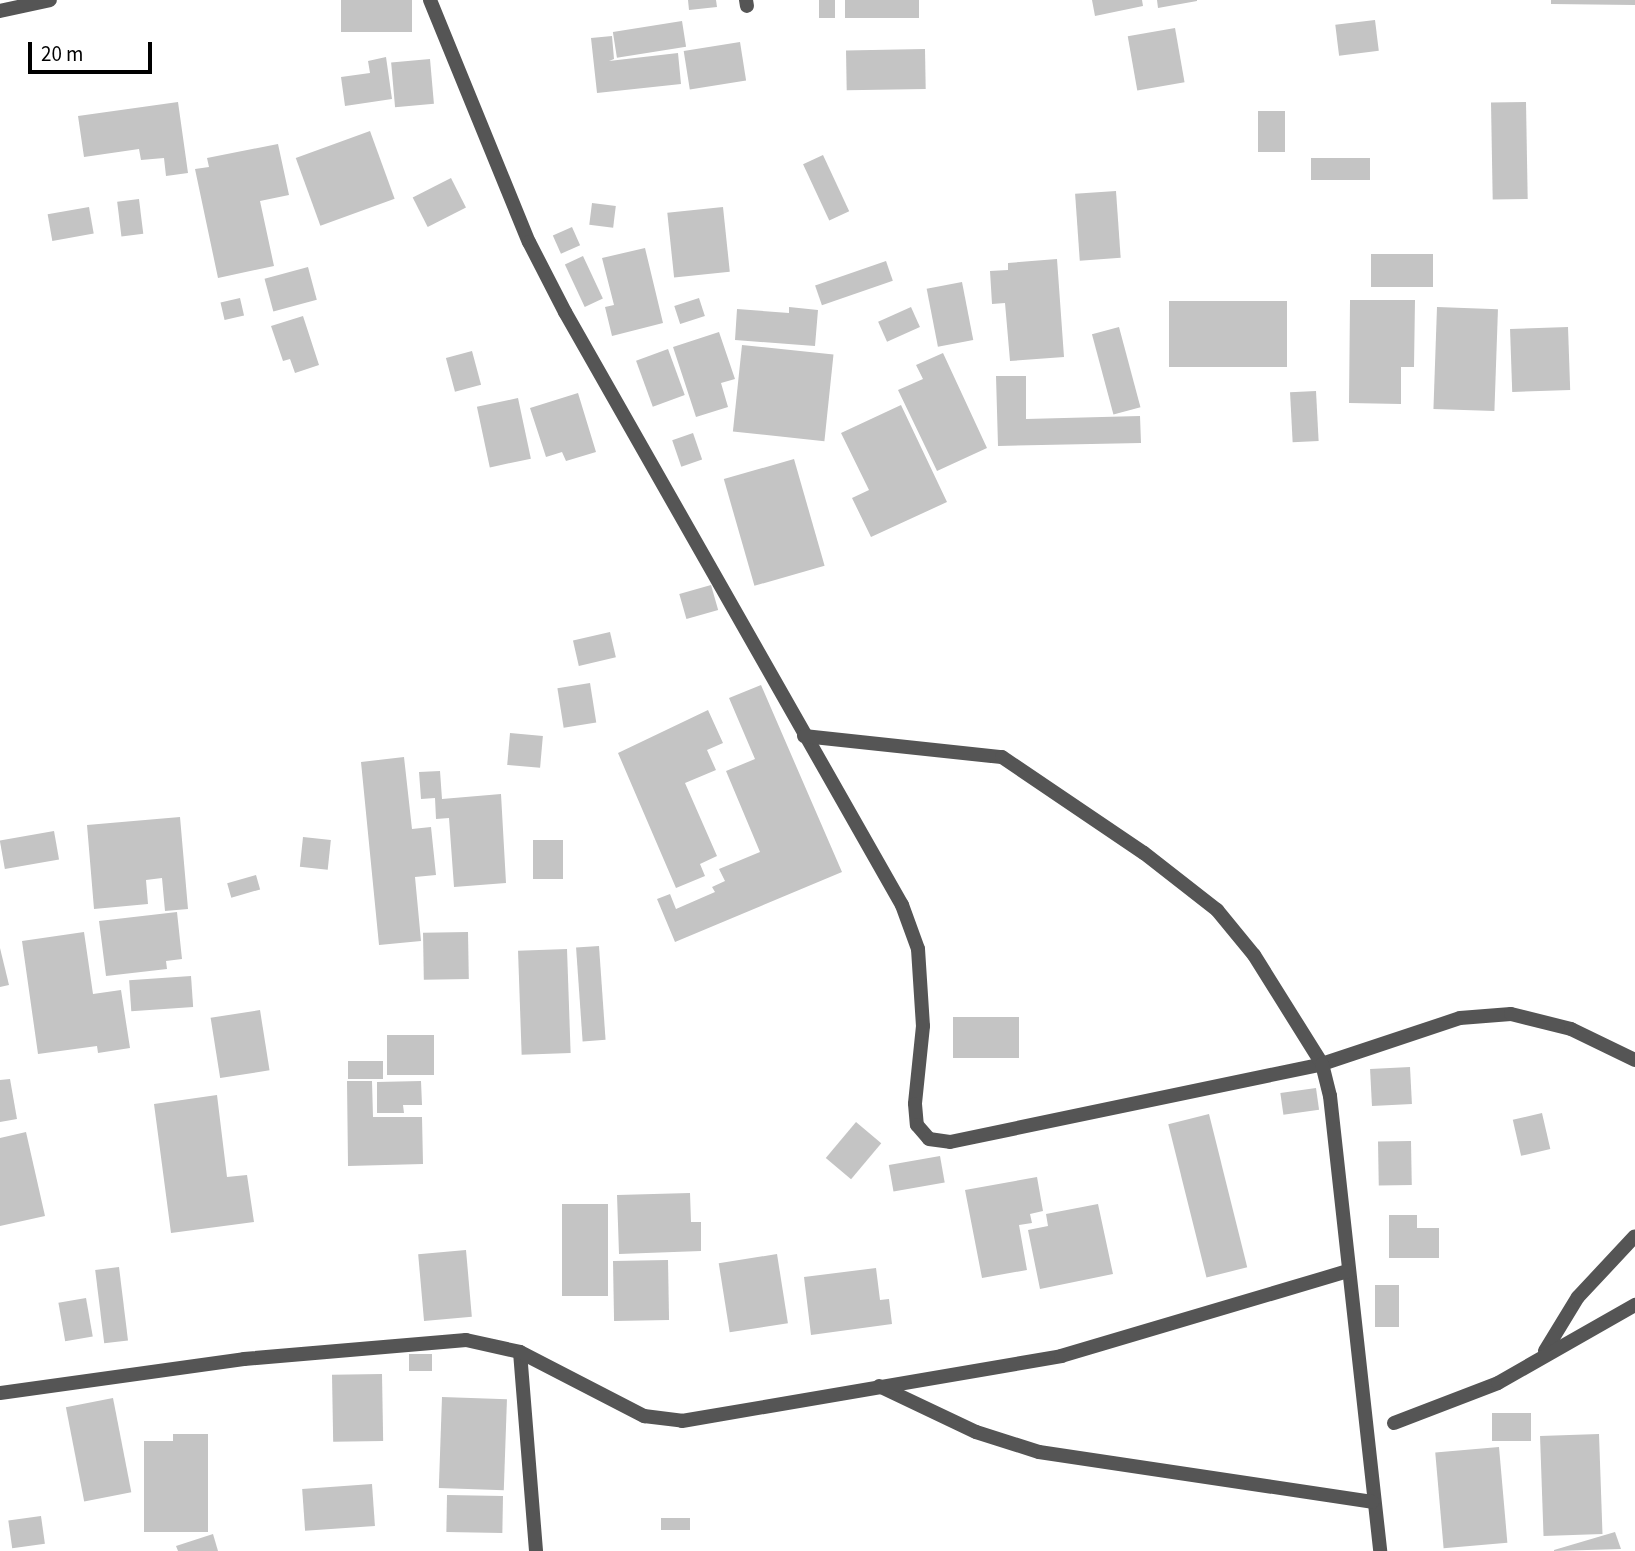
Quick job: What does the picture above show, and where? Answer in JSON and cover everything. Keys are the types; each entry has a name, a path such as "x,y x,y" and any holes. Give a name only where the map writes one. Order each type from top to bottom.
{"street":[{"path":"0,11 50,0"},
{"path":"430,0 559,300 743,617 804,736 902,905 918,949 923,1026 915,1104 917,1125 929,1139 950,1142 1322,1064 1460,1018 1511,1014 1572,1029 1635,1060"},
{"path":"804,736 1002,757 1217,910 1287,1004 1322,1064 1343,1186 1348,1271 1380,1551"},
{"path":"1542,1356 1578,1297 1635,1236"},
{"path":"0,1394 423,1341 466,1340 520,1352 613,1405 682,1421 781,1407 878,1385 1061,1356 1272,1289 1348,1271"},
{"path":"1394,1423 1498,1382 1635,1305"},
{"path":"520,1352 536,1551"},
{"path":"878,1385 976,1432 1039,1452 1373,1502"}],"building":[{"path":"341,0 412,0 412,32 341,32"},
{"path":"688,0 716,0 717,7 689,10"},
{"path":"819,0 835,0 835,18 819,18"},
{"path":"845,0 919,0 919,18 845,18"},
{"path":"1092,0 1142,0 1143,6 1095,16"},
{"path":"1157,0 1197,0 1197,1 1158,8"},
{"path":"1551,0 1635,0 1635,5 1551,4"},
{"path":"1375,20 1379,51 1339,56 1335,25"},
{"path":"682,21 686,47 617,58 613,32"},
{"path":"1175,28 1185,82 1137,90 1128,36"},
{"path":"612,36 614,59 609,61 678,53 681,84 597,93 591,38"},
{"path":"740,42 746,81 690,89 684,51"},
{"path":"925,49 926,89 847,90 846,50"},
{"path":"386,57 392,99 345,106 341,77 370,73 368,61"},
{"path":"430,59 434,104 395,107 391,62"},
{"path":"178,102 188,173 166,176 164,158 141,160 139,149 84,157 78,116"},
{"path":"1526,102 1528,199 1493,200 1491,103"},
{"path":"1258,111 1285,111 1285,152 1258,152"},
{"path":"370,131 395,199 320,226 296,158"},
{"path":"278,144 289,195 260,201 274,266 218,278 195,169 209,167 207,158"},
{"path":"823,155 849,211 829,220 803,164"},
{"path":"1311,158 1370,158 1370,180 1311,180"},
{"path":"451,178 466,207 428,227 413,198"},
{"path":"1116,191 1121,258 1080,261 1075,194"},
{"path":"139,199 143,234 121,236 117,202"},
{"path":"592,203 616,206 613,228 589,225"},
{"path":"89,207 94,234 52,241 48,214"},
{"path":"723,207 730,272 674,277 667,213"},
{"path":"572,227 580,245 561,254 553,236"},
{"path":"645,248 663,323 612,336 605,307 614,305 602,258"},
{"path":"1371,254 1433,254 1433,287 1371,287"},
{"path":"583,256 603,299 585,307 565,264"},
{"path":"1057,259 1064,357 1010,361 1005,303 992,304 990,271 1008,270 1008,263"},
{"path":"886,261 893,281 822,305 815,285"},
{"path":"308,267 317,300 273,311 265,279"},
{"path":"962,282 973,340 938,347 927,289"},
{"path":"240,298 244,316 225,320 221,302"},
{"path":"699,298 705,316 680,324 674,306"},
{"path":"1350,300 1415,300 1414,367 1401,367 1401,404 1349,403"},
{"path":"1169,301 1287,301 1287,367 1169,367"},
{"path":"789,307 818,310 815,346 735,340 737,309 789,313"},
{"path":"911,307 920,327 887,342 878,322"},
{"path":"1437,307 1498,309 1494,411 1433,409"},
{"path":"303,316 319,365 295,373 290,359 283,361 271,326"},
{"path":"1119,327 1140,407 1113,414 1092,334"},
{"path":"1568,327 1570,390 1512,392 1510,329"},
{"path":"719,332 735,379 721,383 728,407 696,417 673,347"},
{"path":"742,345 833,355 824,441 733,432"},
{"path":"668,349 685,395 653,407 636,361"},
{"path":"472,351 481,385 455,392 446,358"},
{"path":"943,353 987,448 937,471 898,390 923,379 916,365"},
{"path":"996,376 1026,376 1026,419 1140,416 1141,443 998,446"},
{"path":"1316,391 1319,441 1293,442 1290,392"},
{"path":"578,393 596,452 566,461 562,452 546,457 530,408"},
{"path":"518,398 531,459 490,467 477,407"},
{"path":"901,405 947,502 871,537 852,498 869,490 841,433"},
{"path":"693,433 702,459 681,467 672,440"},
{"path":"794,459 825,566 754,586 724,479"},
{"path":"711,585 718,610 686,619 679,594"},
{"path":"610,632 616,657 579,666 573,641"},
{"path":"590,683 596,723 564,728 557,688"},
{"path":"761,685 842,872 675,942 657,899 670,894 676,909 715,892 712,887 725,881 719,869 760,852 726,771 755,759 729,698"},
{"path":"708,710 723,743 707,750 716,770 685,783 717,856 700,864 705,876 676,888 618,753"},
{"path":"510,733 543,736 540,768 507,765"},
{"path":"404,757 412,829 431,827 436,875 415,877 421,941 379,945 361,762"},
{"path":"440,771 442,799 501,794 506,883 454,887 449,818 436,819 435,798 421,799 419,772"},
{"path":"180,817 188,909 165,911 162,878 146,880 148,904 94,909 87,825"},
{"path":"54,831 59,860 5,869 0,841"},
{"path":"303,837 331,840 328,870 300,867"},
{"path":"533,840 563,840 563,879 533,879"},
{"path":"256,875 260,889 231,898 227,883"},
{"path":"177,912 182,959 166,961 167,969 106,976 99,921"},
{"path":"84,932 93,994 121,990 130,1048 98,1053 97,1046 38,1054 22,941"},
{"path":"468,932 469,979 424,980 423,933"},
{"path":"599,946 606,1040 583,1041 576,948"},
{"path":"0,948 9,985 0,987"},
{"path":"567,949 571,1053 522,1055 518,951"},
{"path":"191,976 193,1007 131,1011 129,980"},
{"path":"260,1010 270,1070 220,1078 211,1018"},
{"path":"953,1017 1019,1017 1019,1058 953,1058"},
{"path":"387,1035 434,1035 434,1075 387,1075"},
{"path":"348,1061 383,1061 383,1079 348,1079"},
{"path":"1410,1067 1412,1104 1372,1106 1370,1069"},
{"path":"10,1079 17,1119 0,1122 0,1080"},
{"path":"347,1081 372,1081 373,1117 422,1117 423,1164 348,1166"},
{"path":"421,1081 422,1105 403,1105 404,1113 377,1113 377,1082"},
{"path":"1316,1088 1319,1110 1283,1115 1280,1093"},
{"path":"217,1095 227,1177 247,1175 254,1222 171,1233 154,1104"},
{"path":"1542,1113 1550,1149 1521,1156 1513,1120"},
{"path":"1209,1114 1247,1267 1206,1277 1168,1124"},
{"path":"856,1122 881,1143 851,1179 826,1158"},
{"path":"26,1132 45,1216 0,1226 0,1138"},
{"path":"1411,1141 1412,1185 1379,1186 1378,1142"},
{"path":"940,1156 945,1183 893,1192 889,1165"},
{"path":"1037,1177 1043,1211 1030,1214 1032,1223 1019,1225 1027,1270 982,1278 965,1190"},
{"path":"690,1193 691,1222 701,1222 701,1251 619,1254 617,1195"},
{"path":"562,1204 608,1204 608,1296 562,1296"},
{"path":"1098,1204 1113,1274 1040,1289 1028,1230 1048,1226 1046,1214"},
{"path":"1389,1215 1417,1215 1417,1228 1439,1228 1439,1258 1389,1258"},
{"path":"466,1250 472,1317 424,1321 418,1254"},
{"path":"777,1254 788,1323 730,1332 719,1263"},
{"path":"668,1260 669,1320 614,1321 613,1261"},
{"path":"119,1267 128,1340 104,1343 95,1270"},
{"path":"876,1268 880,1300 889,1299 892,1324 811,1335 804,1277"},
{"path":"1375,1285 1399,1285 1399,1327 1375,1327"},
{"path":"86,1298 93,1336 65,1341 58,1303"},
{"path":"409,1354 432,1354 432,1371 409,1371"},
{"path":"382,1374 383,1441 333,1442 332,1375"},
{"path":"442,1397 507,1399 504,1490 439,1488"},
{"path":"113,1398 131,1492 84,1501 66,1407"},
{"path":"1492,1413 1531,1413 1531,1441 1492,1441"},
{"path":"173,1434 208,1434 208,1532 144,1532 144,1441 173,1441"},
{"path":"1599,1434 1602,1534 1544,1536 1540,1436"},
{"path":"1499,1447 1507,1543 1444,1548 1435,1453"},
{"path":"372,1484 375,1526 305,1531 302,1489"},
{"path":"447,1495 503,1496 502,1533 446,1532"},
{"path":"41,1516 45,1544 12,1548 8,1521"},
{"path":"661,1518 690,1518 690,1530 661,1530"},
{"path":"1615,1532 1621,1549 1554,1551 1554,1550"},
{"path":"213,1534 218,1551 178,1551 176,1546"}]}
